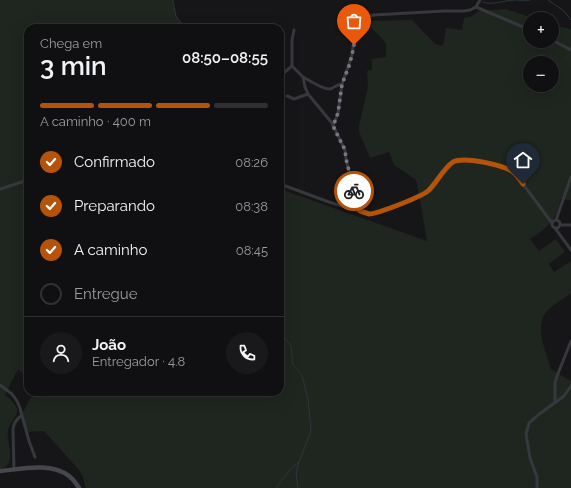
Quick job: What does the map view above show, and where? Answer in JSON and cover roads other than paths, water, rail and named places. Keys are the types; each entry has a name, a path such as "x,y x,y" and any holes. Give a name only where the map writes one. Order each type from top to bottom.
{"main road":[{"path":"0,471 49,468 70,477 79,488"}],"street":[{"path":"333,126 338,113 342,84 352,55 355,30 359,21 374,15 470,10 476,7 480,0"},
{"path":"476,7 523,27"},
{"path":"294,30 292,40 292,66 303,77 323,88 333,88 338,84 342,84"},
{"path":"559,44 571,50"},
{"path":"284,73 292,66"},
{"path":"303,77 308,94 333,126 345,150 360,211"},
{"path":"287,96 294,99 308,94"},
{"path":"284,185 329,202 370,214 423,195 429,191 444,171 457,160 477,161 514,172 571,250"},
{"path":"552,223 556,220 571,177"},
{"path":"0,189 24,181"},
{"path":"556,220 560,222 560,225"},
{"path":"555,228 560,225 571,225"},
{"path":"555,402 555,383 571,341"},
{"path":"0,385 12,394 17,401 35,457"},
{"path":"537,488 537,477 530,458 526,434 529,424 538,415 564,396 571,386"},
{"path":"14,470 12,429 17,419 22,415"}],"waterway":[{"path":"173,0 176,17 182,24"},
{"path":"483,2 490,3 511,0 530,0"},
{"path":"548,0 564,11 571,20"},
{"path":"284,337 291,346 293,365 302,375 308,399 311,431 296,474 298,488"},
{"path":"276,488 290,470 299,462"}]}
